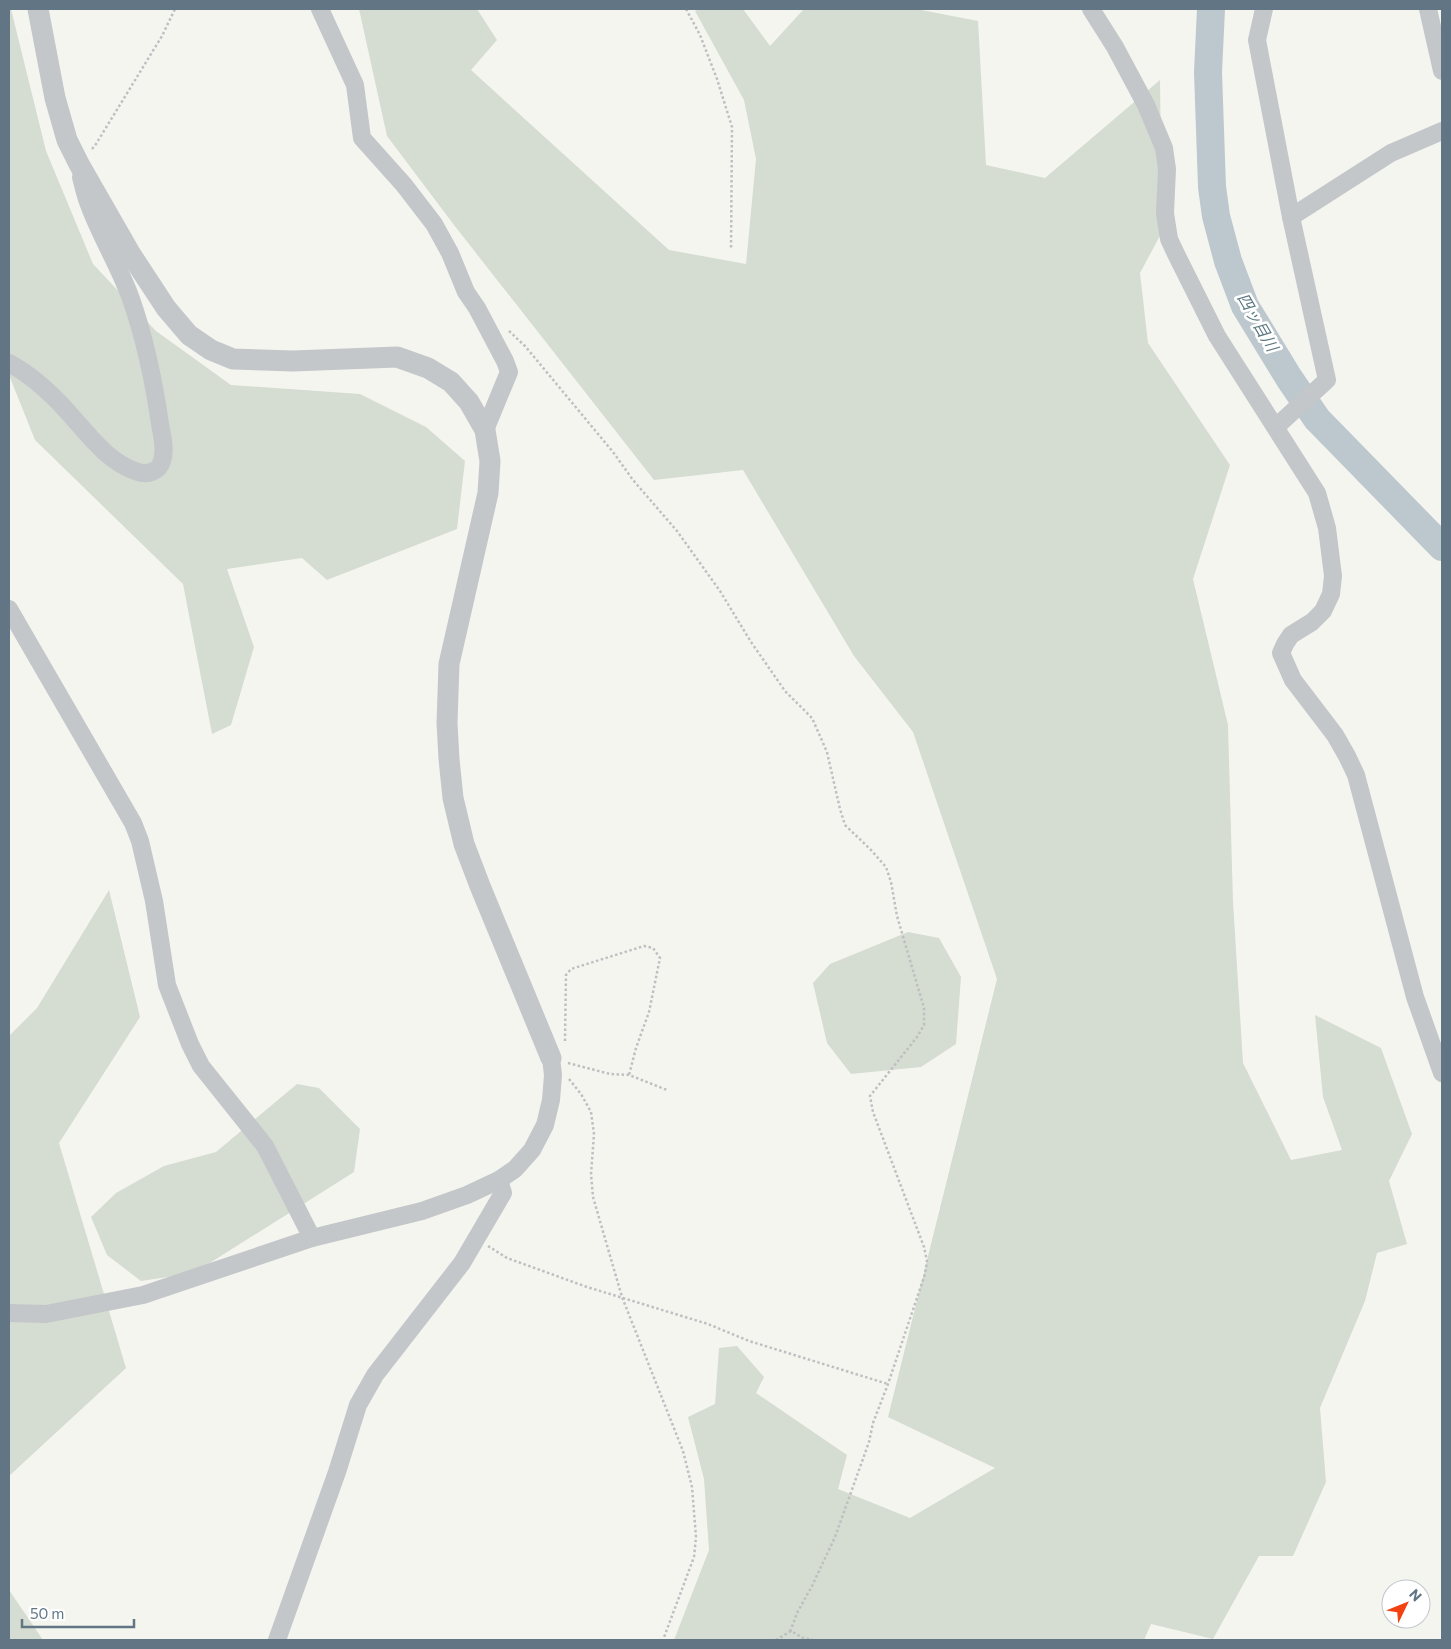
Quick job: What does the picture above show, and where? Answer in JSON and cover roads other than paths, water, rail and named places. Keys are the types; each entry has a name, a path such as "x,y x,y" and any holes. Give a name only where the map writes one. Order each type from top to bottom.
{"street":[{"path":"9,1313 46,1314 143,1295 312,1238 422,1211 467,1195 515,1170 532,1150 545,1125 557,1062 480,886 464,844 453,798 447,723 449,664 488,493 490,461 485,430 469,402 451,382 428,368 397,357 293,361 232,358 211,350 190,335 166,308 130,253 67,140 55,98 38,9"},
{"path":"320,9 355,86 362,138 404,185 434,224 450,253 466,292 477,308 505,361 509,372 485,430"},
{"path":"1091,9 1115,46 1146,105 1164,148 1167,169 1165,213 1169,239 1217,336 1317,493 1327,528 1333,576 1332,594 1323,611 1312,622 1291,635 1281,653 1293,680 1335,735 1356,775 1415,997 1442,1073"},
{"path":"1264,9 1257,40 1291,218 1327,380 1276,427"},
{"path":"1428,9 1442,71"},
{"path":"1291,218 1391,153 1442,131"},
{"path":"9,363 49,392 97,445 113,459 139,472 148,473 157,470 162,463 164,450 158,406 140,328 121,272 87,201 79,164"},
{"path":"9,609 133,824 140,841 154,900 167,985 190,1044 201,1066 265,1146 312,1238"},
{"path":"277,1640 338,1472 358,1405 374,1375 462,1263 503,1193 499,1180"}],"waterway":[{"name":"四ッ目川","path":"1211,9 1208,72 1212,187 1216,216 1228,261 1245,306 1289,378 1317,419 1442,547"}]}
